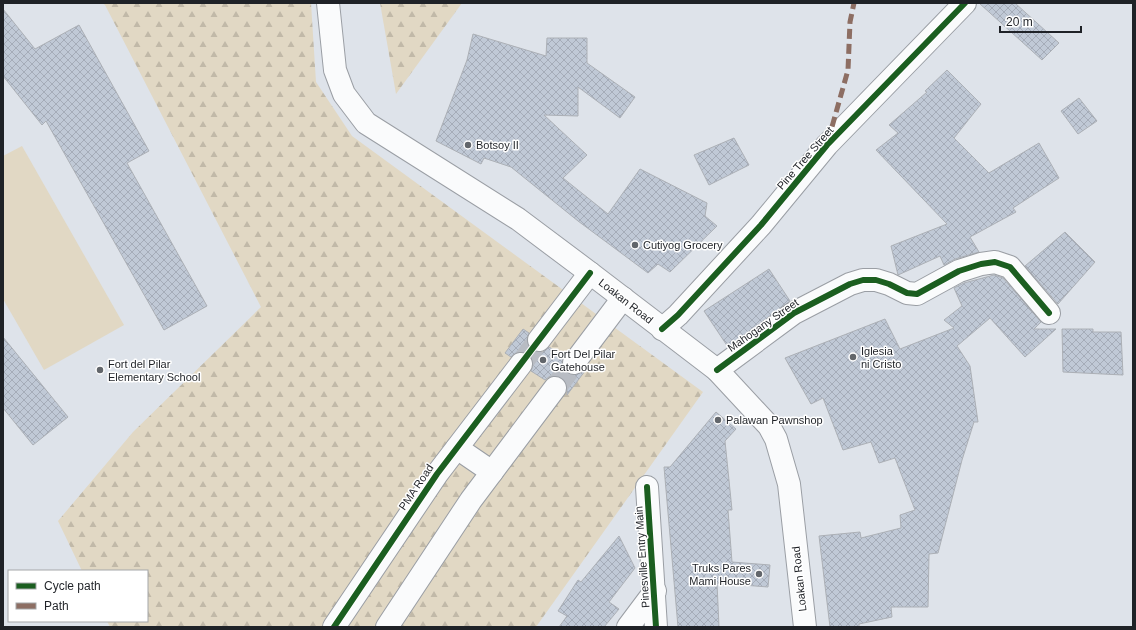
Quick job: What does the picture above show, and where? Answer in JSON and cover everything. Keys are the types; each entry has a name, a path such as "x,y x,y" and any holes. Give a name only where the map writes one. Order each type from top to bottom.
{"street":[{"name":"Loakan Road","path":"328,3 335,70 344,94 366,123 518,220 590,273 717,370 769,426 776,439 789,484 805,627"},
{"name":"Pine Tree Street","path":"662,329 678,315 761,225 827,145 965,3"},
{"name":"Mahogany Street","path":"717,370 794,313 850,284 862,280 876,280 889,284 907,293 917,294 959,272 982,264 995,262 1010,266 1049,313"},
{"path":"539,340 590,273"},
{"path":"574,363 623,298"},
{"name":"PMA Road","path":"334,627 437,474 521,364"},
{"path":"387,627 492,472 555,388"},
{"path":"457,448 492,472"},
{"name":"Pinesville Entry Main","path":"647,486 655,591 656,627"},
{"path":"628,627 655,591"}],"green space":[{"path":"102,3 311,3 316,82 352,136 703,392 536,627 110,627 108,622 148,622 148,570 82,570 58,521 133,432 261,307 105,5"},
{"path":"380,3 462,3 396,94"},
{"path":"22,146 124,325 44,370 3,299 3,156"}],"building":[{"path":"979,3 1015,3 1059,43 1042,60"},
{"path":"3,9 35,49 79,25 149,151 127,163 207,306 164,330 46,121 42,125 3,76"},
{"path":"473,34 546,56 547,38 587,38 587,63 635,97 620,118 578,87 578,116 544,115 587,155 563,178 608,214 640,169 707,203 705,216 717,226 670,272 658,264 648,273 578,221 511,167 484,158 481,164 436,141 467,60"},
{"path":"947,70 981,104 954,138 989,173 1039,143 1059,178 1013,208 1016,212 970,237 979,252 955,259 944,265 940,256 898,275 891,246 947,224 876,150 898,133 889,125 927,92 925,91"},
{"path":"1079,98 1097,121 1078,134 1061,111"},
{"path":"734,138 749,165 709,185 694,155"},
{"path":"1065,232 1095,262 1058,304 1025,266"},
{"path":"769,269 790,301 728,347 704,311"},
{"path":"994,275 1003,278 1041,322 1034,329 1056,329 1025,357 990,318 957,346 970,366 978,422 974,422 962,460 938,553 929,554 928,607 891,607 892,617 859,624 859,627 830,627 819,536 860,532 861,538 901,528 900,515 915,510 895,458 879,463 871,442 843,450 823,398 811,404 785,358 885,319 900,349 954,328 944,320 962,306 954,288 964,283"},
{"path":"523,329 529,333 527,344 532,350 543,352 549,347 564,356 562,368 567,373 573,375 585,371 567,395 567,383 562,378 550,376 545,380 531,371 533,360 528,354 517,352 511,357 505,353"},
{"path":"1062,329 1093,329 1093,332 1121,332 1123,375 1063,372"},
{"path":"3,337 68,417 33,445 3,408"},
{"path":"716,412 736,429 725,441 732,510 728,510 732,562 770,565 768,587 717,583 719,627 678,627 664,467 670,467"},
{"path":"619,536 635,568 609,602 619,609 604,627 559,627 567,616 558,611 578,580 581,582"}],"tunnel":[{"path":"521,364 539,340"},
{"path":"555,388 574,363"}],"marked path":[{"path":"828,141 848,70 850,22 854,3"}],"cycle path":[{"path":"662,329 678,315 761,225 827,145 965,3"},
{"path":"717,370 794,313 850,284 863,280 876,280 889,284 907,293 917,294 959,271 981,264 995,262 1010,267 1049,313"},
{"path":"334,627 437,474 590,273"},
{"path":"647,487 656,627"}],"place":[{"name":"Botsoy II","path":"468,145"},
{"name":"Cutiyog Grocery","path":"635,245"},
{"name":"Iglesia ni Cristo","path":"853,357"},
{"name":"Fort Del Pilar Gatehouse","path":"543,360"},
{"name":"Fort del Pilar Elementary School","path":"100,370"},
{"name":"Palawan Pawnshop","path":"718,420"},
{"name":"Truks Pares Mami House","path":"759,574"}]}
